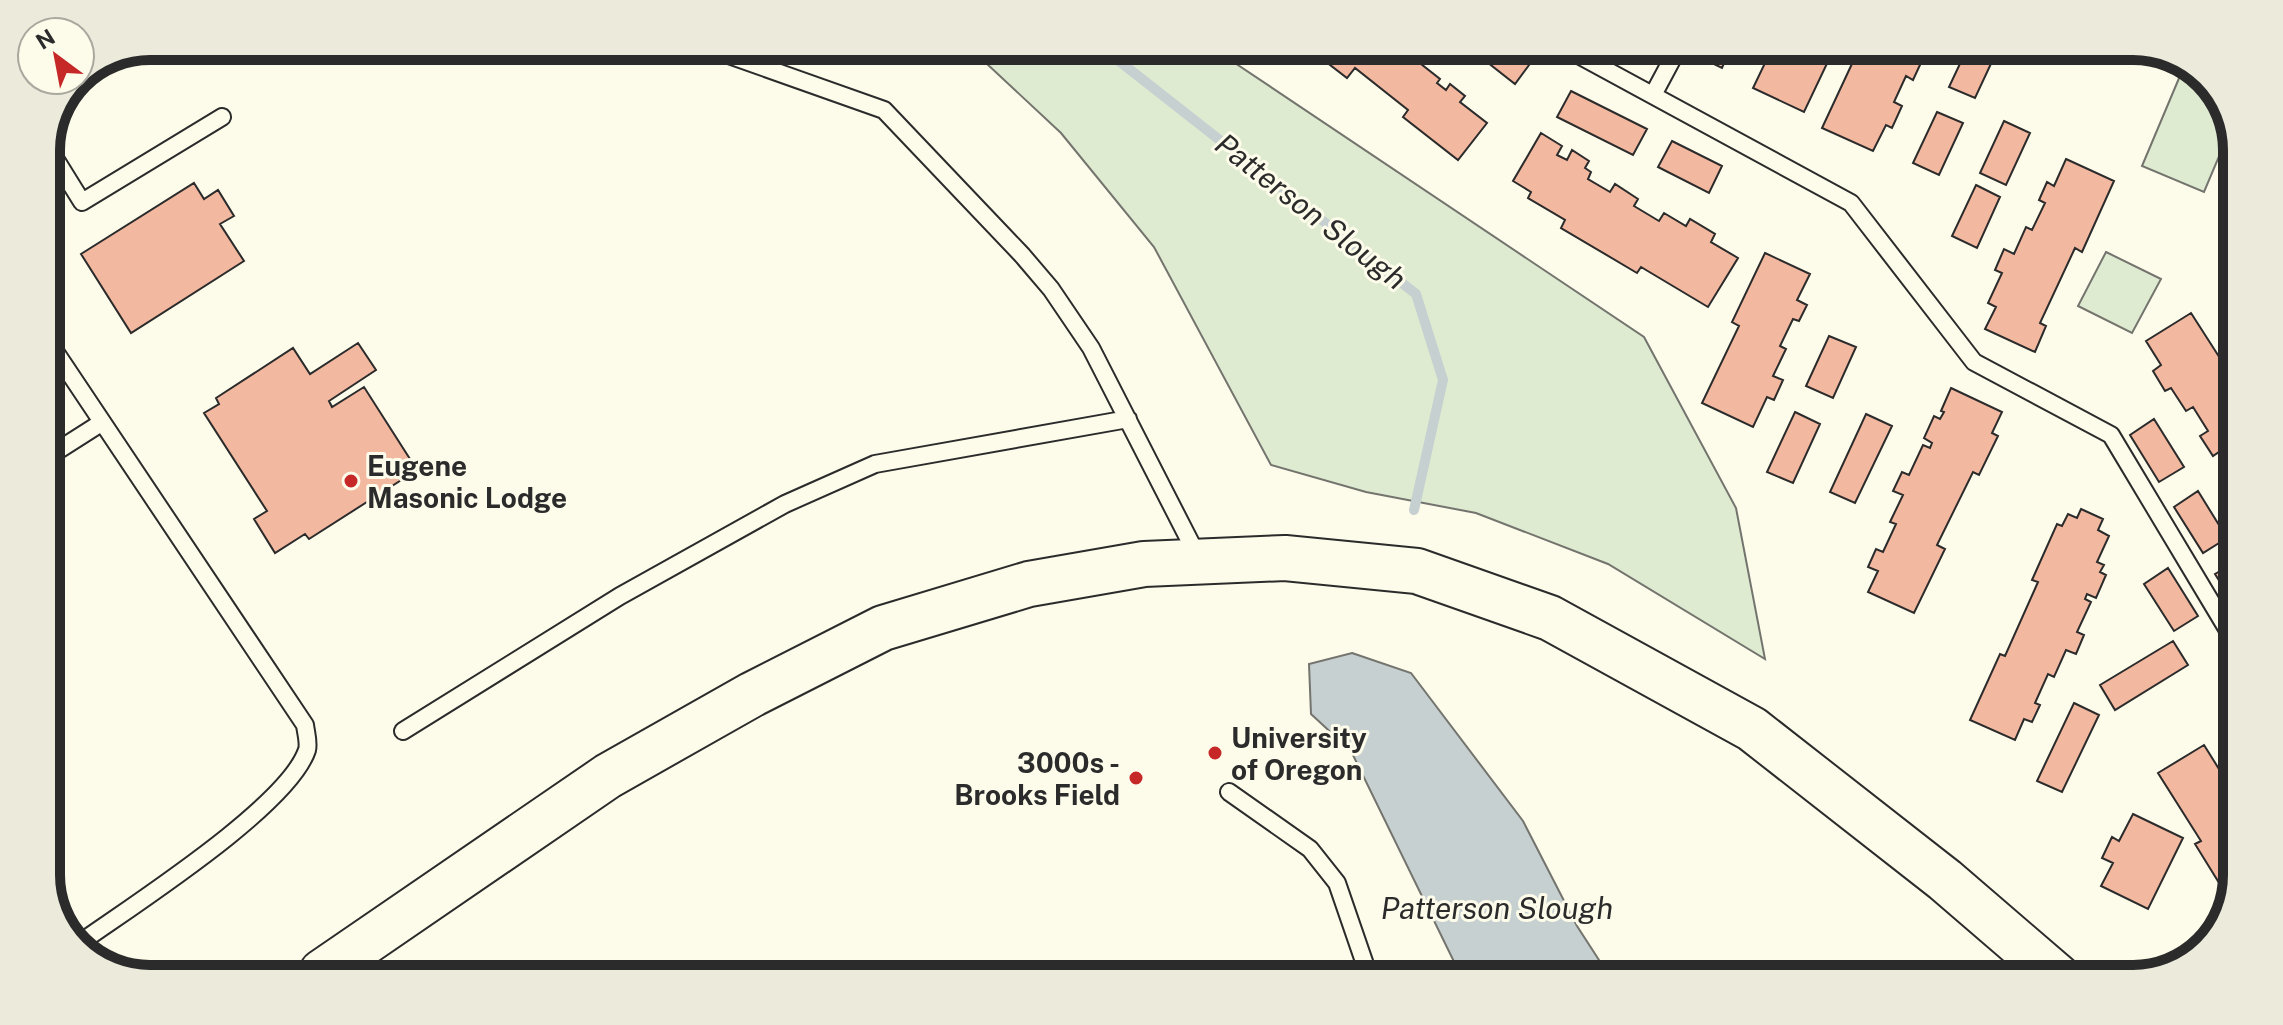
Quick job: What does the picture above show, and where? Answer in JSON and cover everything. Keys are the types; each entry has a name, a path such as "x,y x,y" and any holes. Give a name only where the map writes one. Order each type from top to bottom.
{"main road":[{"path":"332,965 608,776 753,694 883,628 1029,584 1144,564 1285,558 1417,571 1550,618 1752,729 1945,880 2044,965"}],"lane":[{"path":"743,60 884,110 1022,255 1051,289 1091,348 1201,561"},
{"path":"1588,60 1851,203 1974,362 2111,435 2223,622"},
{"path":"1653,95 1672,60"},
{"path":"60,167 82,202 222,117"},
{"path":"60,360 305,725 308,748 290,778 237,830 86,938"},
{"path":"403,731 620,596 785,504 875,464 1128,419"},
{"path":"60,449 101,423"},
{"path":"1229,792 1310,849 1337,883 1365,965"}],"green space":[{"path":"983,60 1230,60 1644,337 1736,508 1765,659 1608,564 1476,513 1366,492 1271,465 1154,247 1061,133"},
{"path":"2181,74 2211,105 2223,147 2204,192 2142,166"},
{"path":"2106,252 2161,279 2132,333 2078,306"}],"water":[{"name":"Patterson Slough","path":"1352,653 1411,673 1523,821 1577,926 1602,965 1456,965 1351,751 1311,714 1309,664"}],"building":[{"path":"1324,60 1416,60 1440,79 1437,83 1446,90 1450,84 1465,96 1460,102 1487,123 1458,160 1403,117 1408,110 1355,68 1347,78"},
{"path":"1484,60 1532,61 1515,84"},
{"path":"1705,60 1726,60 1722,68"},
{"path":"1764,60 1829,60 1804,112 1753,88 1766,61"},
{"path":"1854,60 1922,60 1913,80 1906,76 1894,102 1902,106 1892,128 1886,125 1873,151 1822,128"},
{"path":"1962,60 1993,60 1975,98 1949,87"},
{"path":"1571,91 1647,129 1633,155 1557,117"},
{"path":"1937,112 1963,123 1939,175 1913,163"},
{"path":"2004,121 2030,133 2006,185 1980,173"},
{"path":"1541,133 1562,146 1557,155 1567,160 1572,150 1589,161 1585,168 1591,172 1588,179 1610,192 1615,184 1638,199 1634,206 1659,221 1664,213 1686,226 1690,219 1715,234 1711,242 1738,258 1708,307 1641,267 1637,273 1561,228 1565,220 1528,198 1531,192 1513,181"},
{"path":"1672,141 1722,166 1709,193 1658,167"},
{"path":"2066,159 2114,181 2082,252 2075,248 2040,323 2046,326 2035,352 1985,329 1996,307 1988,303 2002,273 1995,270 2004,249 2014,254 2026,227 2032,230 2045,203 2039,200 2047,182 2054,186"},
{"path":"194,183 204,199 218,190 234,216 220,224 244,261 131,333 81,254"},
{"path":"1976,185 2000,197 1977,248 1952,236"},
{"path":"1765,253 1810,274 1797,300 1807,305 1799,321 1793,319 1780,346 1786,349 1773,376 1783,380 1774,400 1767,397 1753,427 1702,403 1739,326 1732,322"},
{"path":"2191,313 2223,363 2223,459 2219,452 2213,456 2200,436 2208,431 2193,407 2186,411 2171,388 2165,391 2153,371 2161,365 2146,341"},
{"path":"1829,336 1856,347 1833,398 1806,386"},
{"path":"358,343 376,370 329,401 332,407 364,387 417,470 309,539 305,534 275,553 254,519 267,511 204,413 219,404 216,398 293,348 310,374"},
{"path":"1951,388 2002,412 1992,433 1998,436 1979,475 1973,472 1937,545 1945,549 1914,613 1868,592 1878,571 1868,567 1876,549 1883,552 1896,524 1890,522 1903,495 1893,491 1902,472 1909,475 1923,445 1930,448 1932,443 1924,438 1934,416 1940,419 1944,412 1941,411"},
{"path":"1795,412 1820,424 1793,483 1767,472"},
{"path":"1866,414 1892,426 1855,503 1830,492"},
{"path":"2154,419 2184,467 2159,482 2130,435"},
{"path":"2198,491 2223,532 2223,540 2203,553 2174,507"},
{"path":"2081,509 2103,519 2098,530 2109,536 2097,562 2104,565 2100,572 2106,575 2096,598 2087,594 2085,599 2091,602 2077,632 2084,635 2076,654 2066,650 2054,677 2048,674 2035,703 2040,705 2032,722 2024,719 2015,740 1970,720 2000,654 2005,656 2038,582 2032,580 2057,524 2062,526 2068,514 2077,518"},
{"path":"2168,568 2198,616 2174,631 2144,584"},
{"path":"2223,569 2223,587 2215,574"},
{"path":"2173,641 2188,665 2115,710 2100,685"},
{"path":"2074,703 2099,715 2062,792 2037,781"},
{"path":"2204,745 2219,769 2223,766 2222,887 2195,844 2201,841 2158,773"},
{"path":"2133,814 2183,838 2148,909 2101,886 2113,863 2102,858 2112,837 2119,841"}],"waterway":[{"name":"Patterson Slough","path":"1118,60 1416,294 1443,380 1414,510"}],"place":[{"name":"Eugene Masonic Lodge","path":"351,481"},
{"name":"University of Oregon","path":"1215,753"},
{"name":"3000s - Brooks Field","path":"1136,778"}]}
